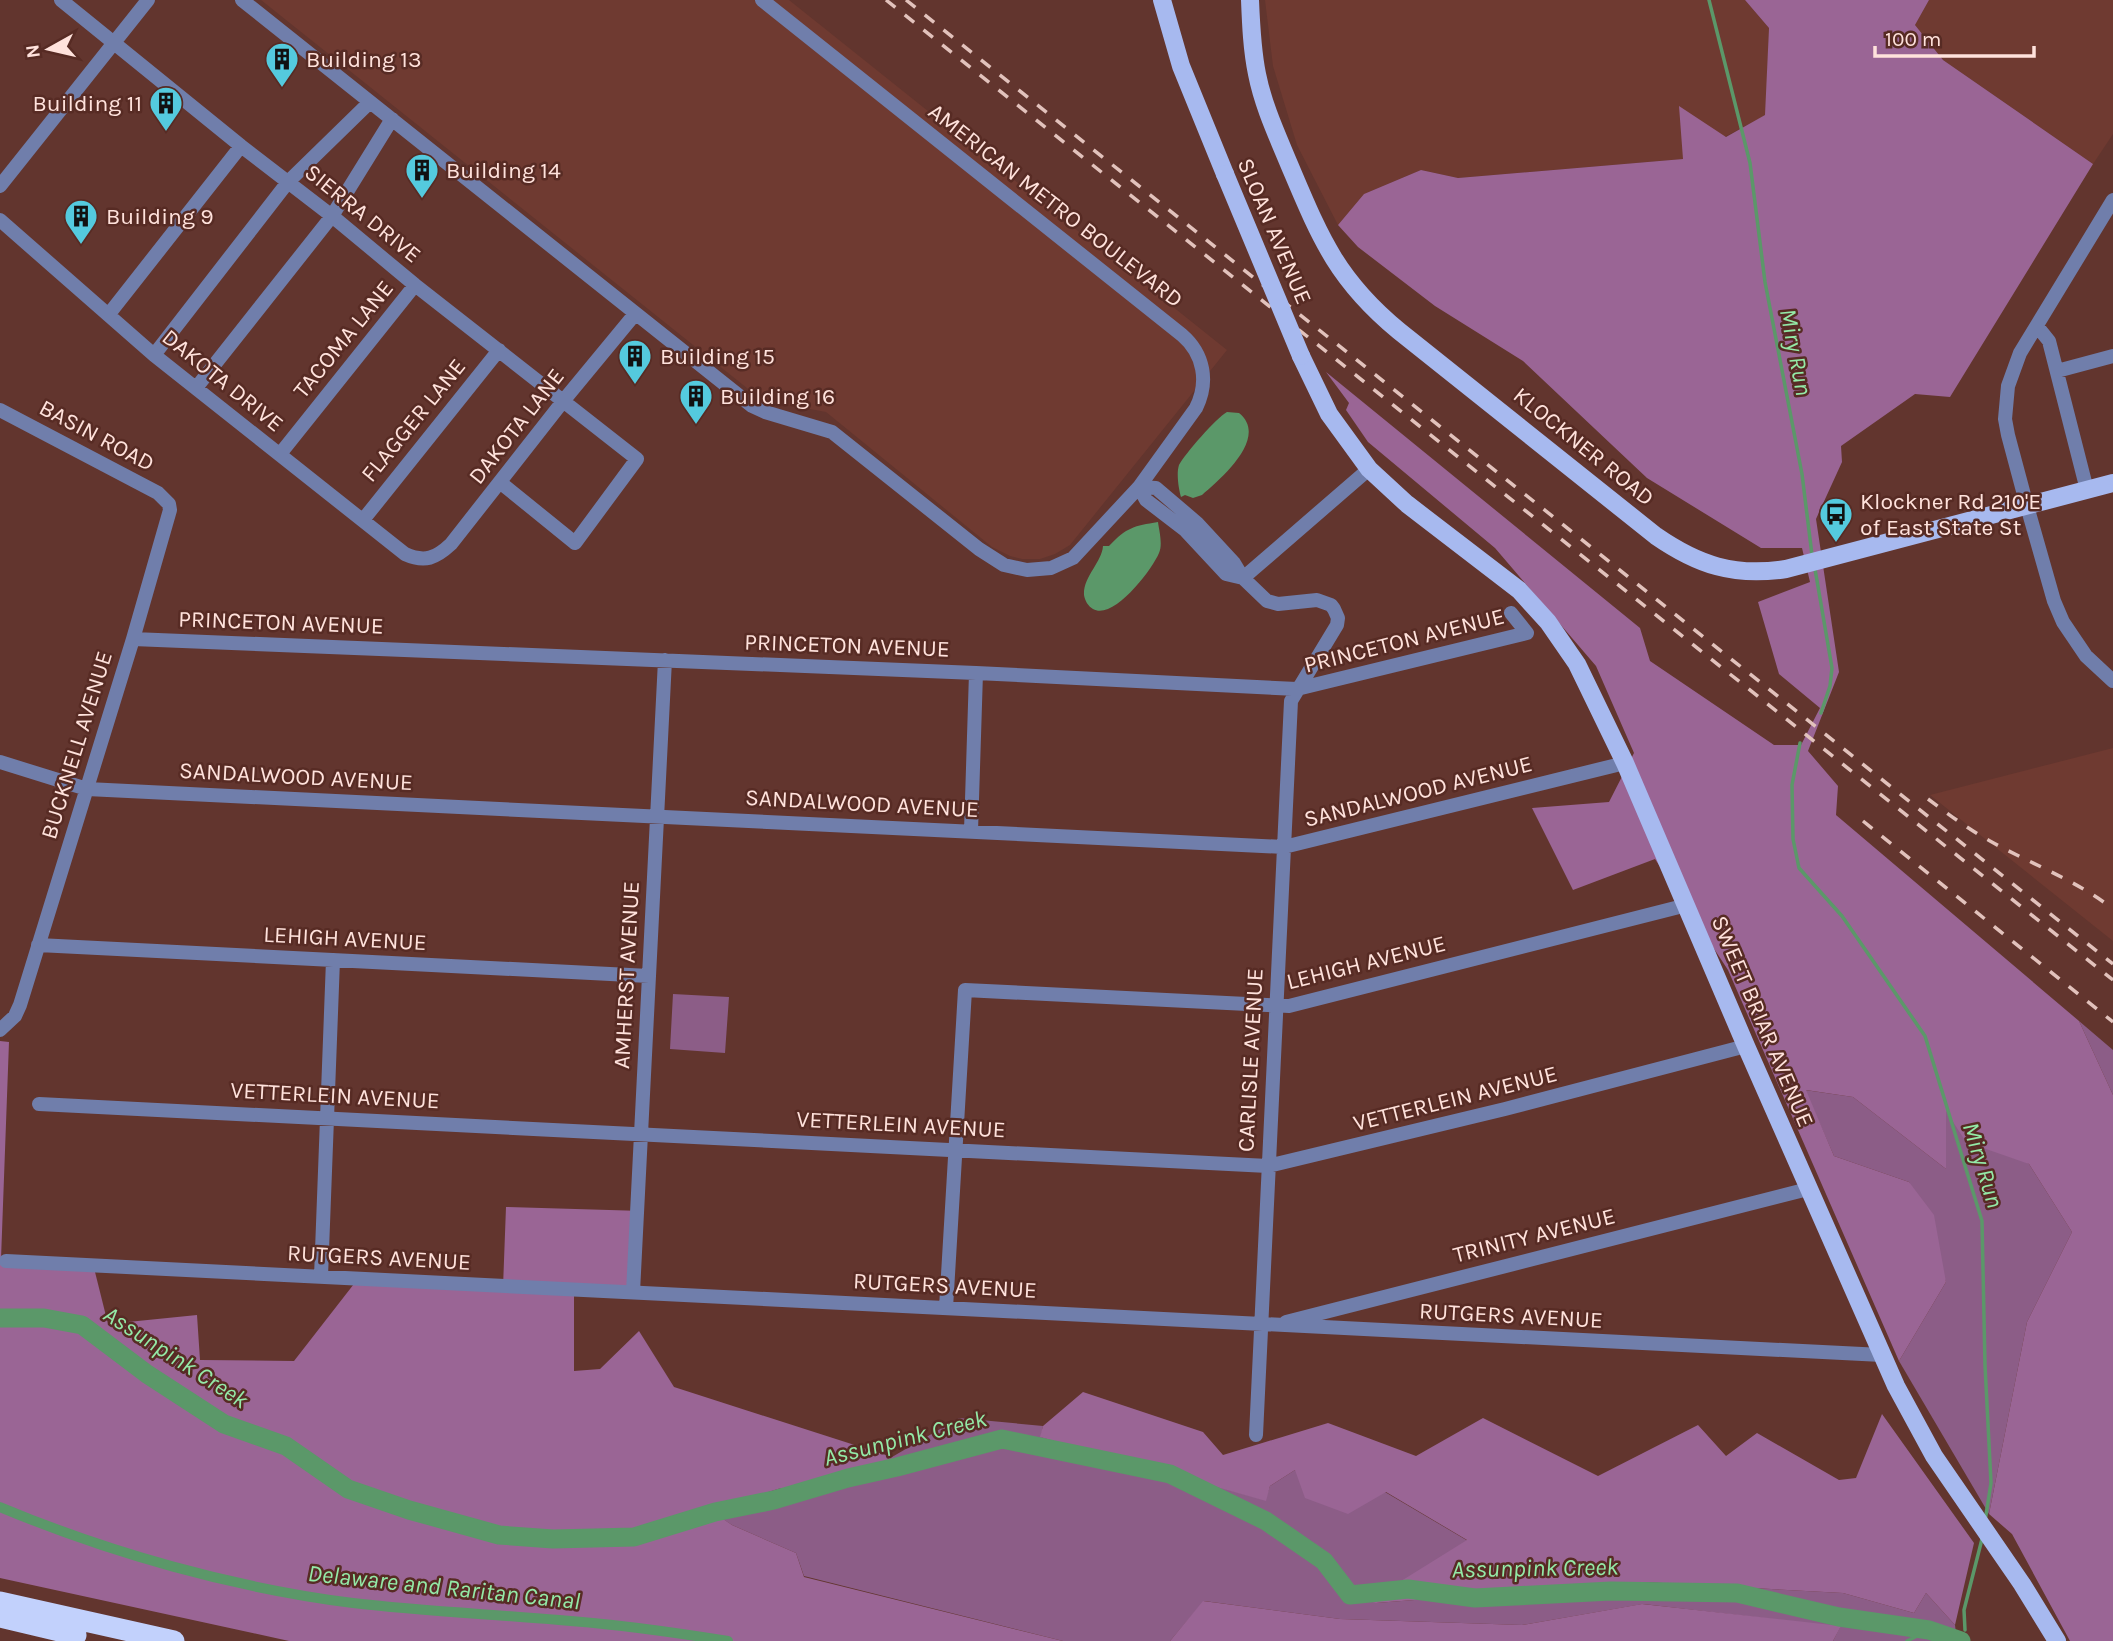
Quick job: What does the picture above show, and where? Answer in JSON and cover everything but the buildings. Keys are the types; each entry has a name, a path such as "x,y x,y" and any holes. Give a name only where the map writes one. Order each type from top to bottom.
{"highway":[{"path":"0,1602 174,1641"},
{"path":"0,1617 105,1641"}],"main road":[{"name":"SLOAN AVENUE","path":"1162,0 1181,66 1311,380 1329,414 1369,469"},
{"name":"KLOCKNER ROAD","path":"1250,0 1257,76 1274,127 1327,250 1345,277 1368,303 1678,551 1700,562 1733,570 1761,571 1795,567 2113,483"},
{"name":"SWEET BRIAR AVENUE","path":"1369,469 1407,504 1500,573 1538,610 1577,664 1625,764 1808,1189 1913,1421 2057,1641"}],"street":[{"name":"SIERRA DRIVE","path":"61,0 637,460 575,543 500,483"},
{"path":"0,186 148,0"},
{"name":"AMERICAN METRO BOULEVARD","path":"242,0 756,408 836,434 979,549 1008,566 1037,570 1069,561 1081,552 1139,487 1199,402 1203,387 1200,358 1192,345 1160,317 762,0"},
{"path":"154,355 288,182 370,102"},
{"path":"196,388 332,216 391,119"},
{"path":"109,314 241,146"},
{"path":"2113,200 2012,370 2006,402 2008,435 2054,601 2063,622 2086,656 2113,681"},
{"name":"DAKOTA DRIVE","path":"0,220 154,355 405,554 416,559 427,559"},
{"name":"TACOMA LANE","path":"280,454 415,285"},
{"name":"DAKOTA LANE","path":"427,559 440,555 451,544 635,314"},
{"path":"2037,326 2049,341 2087,490"},
{"name":"FLAGGER LANE","path":"363,520 499,350"},
{"path":"2057,371 2113,356"},
{"name":"BASIN ROAD","path":"0,410 158,493 169,504"},
{"path":"1139,487 1146,500 1185,530 1226,575 1243,578 1369,469"},
{"name":"BUCKNELL AVENUE","path":"0,1030 15,1016 22,999 169,519 169,504"},
{"name":"CARLISLE AVENUE","path":"1243,578 1272,603 1317,600 1331,605 1335,610 1337,625 1291,701 1268,1166 1266,1326 1256,1435"},
{"name":"PRINCETON AVENUE","path":"133,639 976,673 1297,690 1527,633 1511,613"},
{"name":"AMHERST AVENUE","path":"633,1292 665,660"},
{"path":"971,831 976,673"},
{"name":"SANDALWOOD AVENUE","path":"0,762 87,789 1284,847 1625,764"},
{"name":"LEHIGH AVENUE","path":"955,1149 965,989 1289,1006 1687,905"},
{"name":"LEHIGH AVENUE","path":"38,945 649,976"},
{"path":"321,1277 333,960"},
{"name":"VETTERLEIN AVENUE","path":"39,1104 1268,1166 1492,1112 1746,1046"},
{"path":"946,1308 955,1149"},
{"name":"TRINITY AVENUE","path":"1266,1326 1808,1189"},
{"name":"RUTGERS AVENUE","path":"6,1261 1882,1355"}],"shaded area":[{"path":"261,0 789,0 1227,350 1070,545 1040,559 1010,556 992,547 826,412 762,400"},
{"path":"1265,0 1745,0 1769,28 1766,115 1683,159 1458,178 1421,170 1364,194 1338,225 1297,145 1273,66"},
{"path":"1745,0 1929,0 1915,25 1943,60 2093,164 1950,397 1915,394 1841,446 1842,462 1816,519 1839,672 1808,751 1838,786 1836,815 2079,1021 2113,1095 2113,1641 2070,1641 2012,1534 1989,1514 2027,1322 2072,1232 2029,1164 1966,1142 1946,1111 1946,1169 1853,1097 1806,1090 1834,1156 1909,1182 1934,1215 1946,1282 1899,1361 1728,970 1655,859 1573,890 1532,808 1609,802 1634,753 1596,666 1495,548 1368,442 1346,410 1349,403 1326,372 1640,628 1650,661 1774,745 1801,745 1820,708 1779,674 1758,602 1810,582 1802,548 1761,548 1647,478 1523,361 1435,306 1358,247 1338,225 1364,194 1421,170 1458,178 1683,159 1679,106 1726,137 1765,115 1769,28"},
{"path":"1929,0 2113,0 2113,134 2093,164 1943,60 1915,25"},
{"path":"1227,412 1239,413 1247,423 1249,434 1246,445 1230,468 1202,495 1193,498 1185,495 1181,497 1179,465 1201,437"},
{"path":"1158,522 1160,549 1155,561 1140,581 1111,608 1101,611 1091,608 1085,599 1084,588 1103,546 1109,546 1131,528"},
{"path":"2113,748 2113,941 1930,795"},
{"path":"673,994 729,997 725,1053 670,1049"},
{"path":"2079,1021 2113,1050 2113,1095"},
{"path":"0,1041 9,1042 1,1259 95,1272 108,1324 197,1315 200,1360 294,1361 357,1280 503,1287 506,1207 643,1211 639,1294 574,1291 574,1371 600,1369 639,1331 674,1387 892,1457 871,1478 828,1492 781,1488 710,1510 732,1525 796,1553 804,1577 1063,1641 289,1641 0,1578"},
{"path":"1805,1090 1853,1097 1946,1169 1945,1110 2029,1164 2072,1232 2027,1322 1989,1514 1899,1361 1946,1282 1909,1182 1834,1156"},
{"path":"1083,1392 1203,1432 1223,1455 1328,1423 1416,1456 1483,1418 1598,1476 1698,1425 1726,1456 1757,1433 1839,1480 1856,1478 1882,1414 1974,1543 1955,1625 1926,1593 1914,1613 1843,1593 1644,1582 1376,1603 1369,1601 1467,1540 1386,1492 1348,1514 1305,1498 1295,1470 1270,1486 1266,1501 1040,1437 1043,1426"},
{"path":"959,1418 1043,1426 1041,1437 1265,1500 1270,1486 1295,1470 1385,1492 1468,1541 1376,1603 1644,1582 1843,1593 1914,1613 1926,1593 1955,1625 1957,1641 1833,1641 1840,1627 1643,1604 1522,1625 1340,1619 1204,1601 1170,1641 1063,1641 804,1576 796,1553 732,1525 709,1510 781,1488 828,1492 870,1478 892,1457"},
{"path":"1203,1601 1340,1619 1522,1625 1642,1604 1841,1626 1833,1641 1170,1641"}],"waterway":[{"name":"Miry Run","path":"1709,0 1750,163 1765,282 1802,474 1812,555"},
{"name":"Miry Run","path":"1815,569 1832,668 1830,686 1821,713"},
{"name":"Miry Run","path":"1800,743 1792,785 1793,839 1799,868 1842,916 1925,1036 1982,1221 1991,1483 1985,1521"},
{"name":"Assunpink Creek","path":"0,1318 44,1318 82,1325 147,1374 224,1424 286,1446 348,1489 409,1510 499,1535 553,1539 634,1537 715,1512 774,1500 848,1478 1002,1439 1170,1474 1266,1521 1324,1561 1350,1595 1408,1589 1475,1598 1611,1591 1737,1593 1839,1617 1929,1630 1961,1641"},
{"name":"Delaware and Raritan Canal","path":"0,1507 129,1554 263,1588 353,1603 601,1624 728,1641"},
{"name":"Miry Run","path":"1965,1630 1964,1610 1982,1539"},
{"path":"1907,1641 1929,1630"}],"railway":[{"path":"886,0 2113,980"},
{"path":"906,0 2113,964"},
{"path":"1928,799 1982,836 2069,881 2113,909"},
{"path":"1863,821 2113,1022"}],"place":[{"name":"Building 13","path":"282,89"},
{"name":"Building 11","path":"166,133"},
{"name":"Building 14","path":"422,200"},
{"name":"Building 9","path":"81,246"},
{"name":"Building 15","path":"635,386"},
{"name":"Building 16","path":"696,426"},
{"name":"Klockner Rd 210'E of East State St","path":"1836,544"}]}
